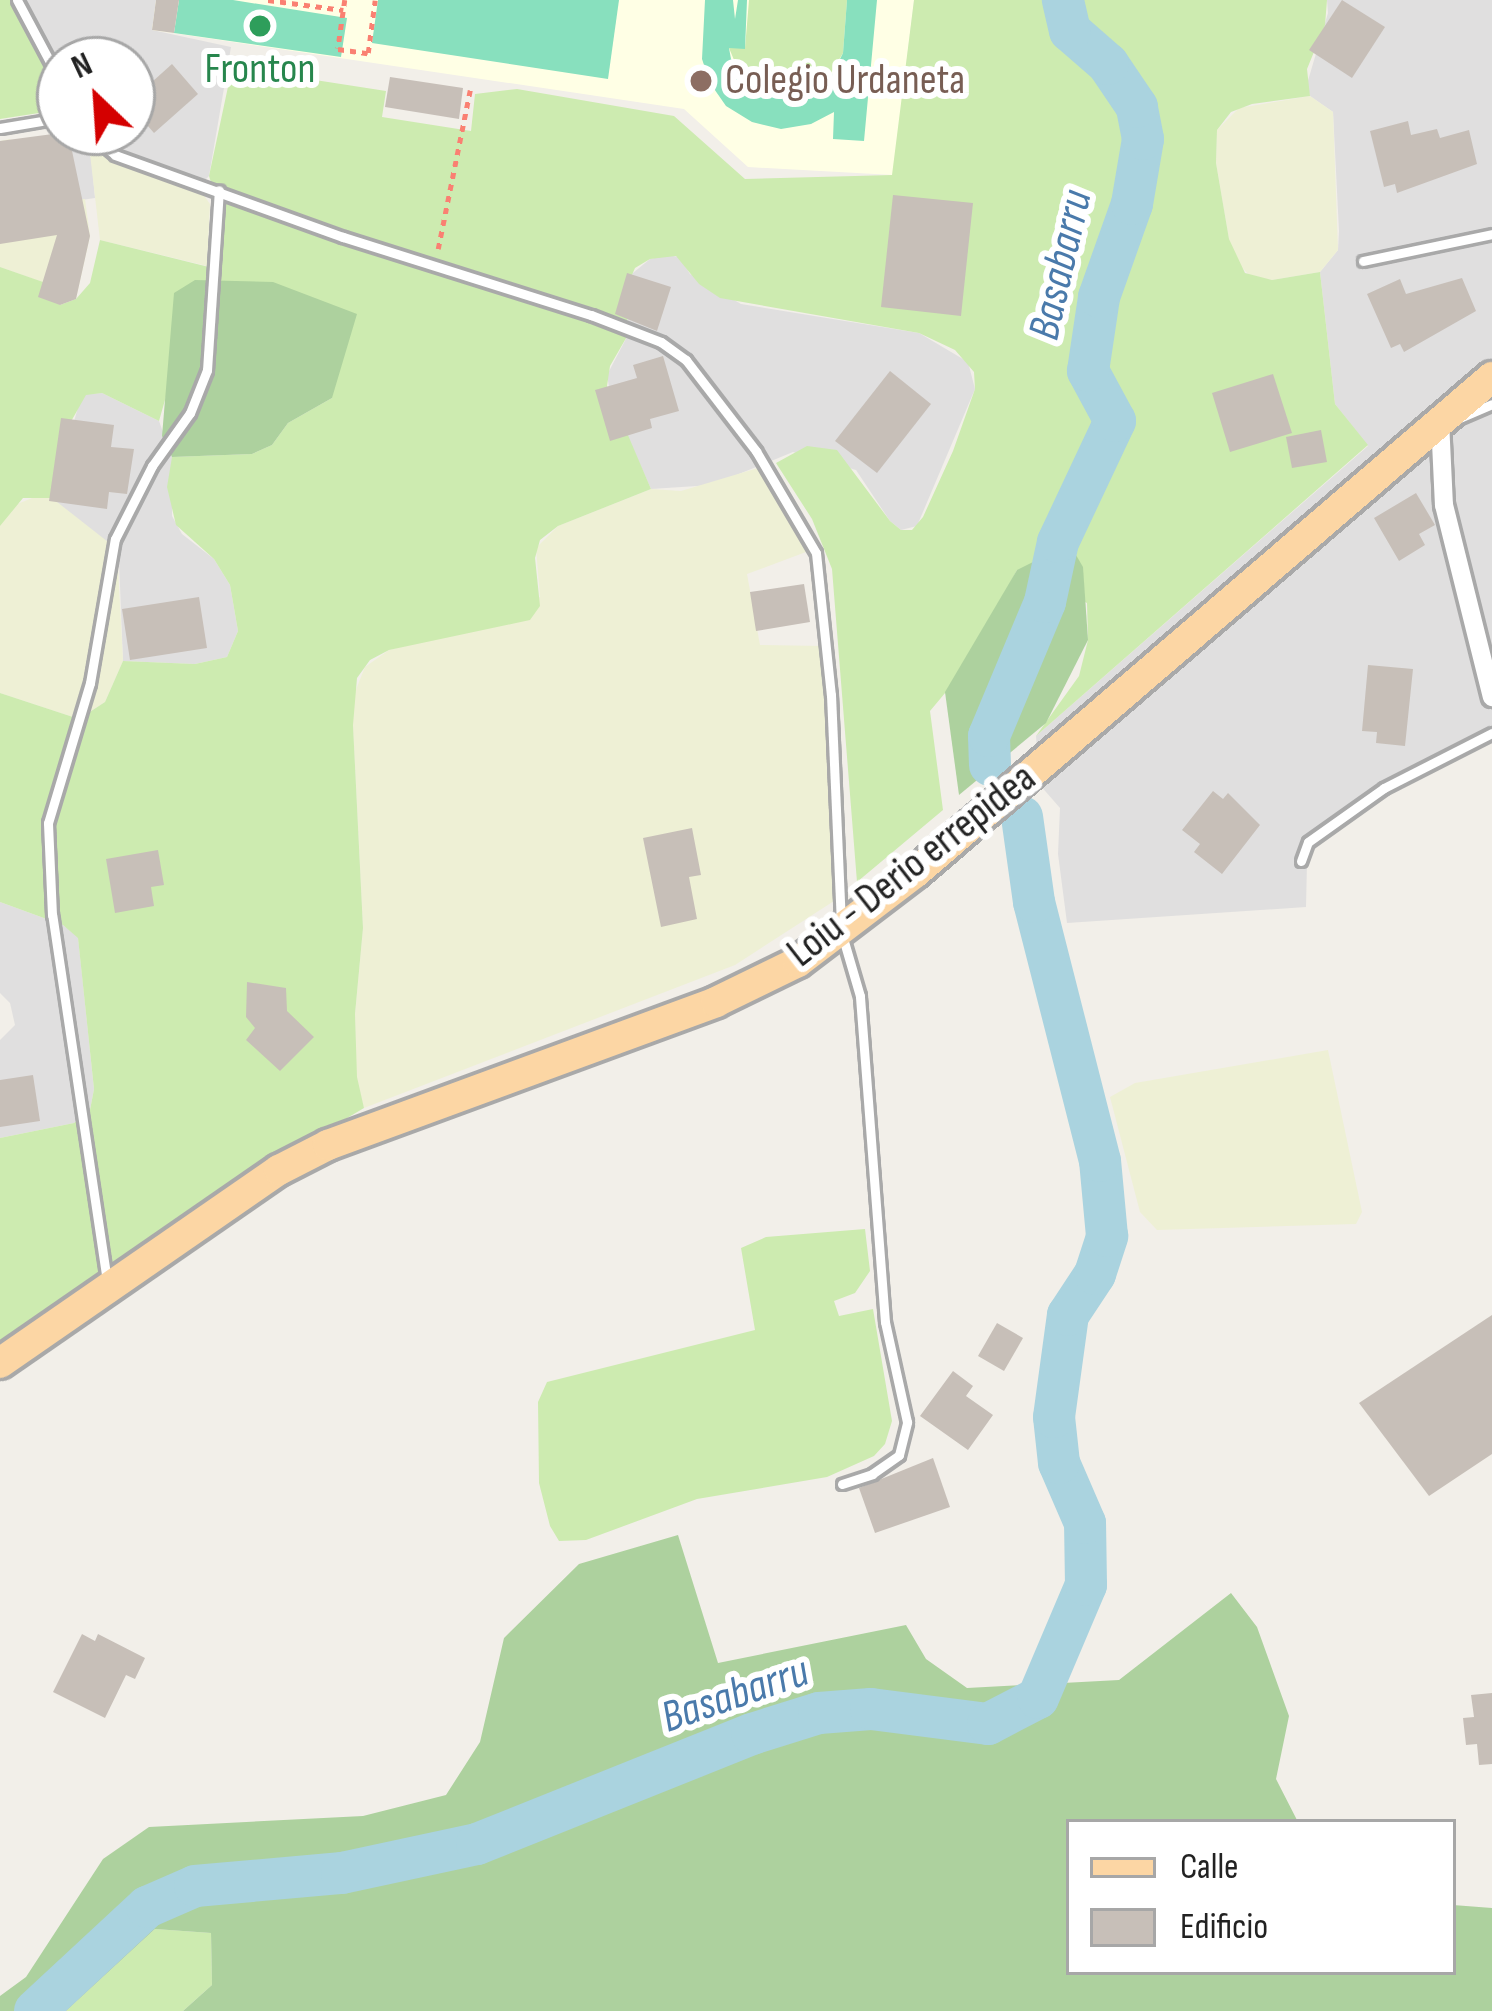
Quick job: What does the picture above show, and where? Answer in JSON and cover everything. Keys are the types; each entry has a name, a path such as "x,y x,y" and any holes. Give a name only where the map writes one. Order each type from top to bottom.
{"main road":[{"name":"Loiu - Derio errepidea","path":"0,1363 279,1170 328,1144 716,1003 798,962 841,932 1492,377"}],"street":[{"path":"1440,421 1444,505 1492,698"}],"lane":[{"path":"17,0 36,36"},
{"path":"0,128 36,122"},
{"path":"118,156 661,342 686,360 805,528 823,583 841,932 860,996 885,1322 908,1422 899,1455 872,1474 842,1484"},
{"path":"108,1286 52,915 48,823 90,683 115,539 152,466 190,413 207,370 220,190"},
{"path":"1363,261 1492,234"},
{"path":"1440,421 1469,418 1492,404"},
{"path":"1301,861 1308,842 1384,788 1492,733"}],"path":[{"path":"268,0 344,10"},
{"path":"345,0 338,49 368,53 375,0"},
{"path":"435,266 470,90"}],"shaded area":[{"path":"11,0 156,0 152,30 231,47 209,176 198,187 118,156 156,156 156,36 36,36 36,52"},
{"name":"Colegio Urdaneta","path":"156,0 914,0 893,175 748,167 684,109 152,30"},
{"path":"1327,0 1492,0 1492,742 1391,793 1318,840 1307,863 1306,907 1067,923 1058,854 1060,808 1039,784 1036,736 1368,446 1335,404 1320,272 1338,250 1339,231 1333,112 1310,96 1307,84 1328,13"},
{"path":"1310,96 1333,112 1338,250 1320,272 1272,280 1250,276 1236,261 1229,239 1216,163 1217,130 1239,108"},
{"path":"10,139 20,208 85,199 90,236 76,299 60,305 42,282 0,267 0,141"},
{"path":"62,156 91,156 95,198 20,209"},
{"path":"90,156 118,156 198,187 210,204 207,266 100,240"},
{"path":"679,257 690,274 741,304 919,333 968,362 975,389 917,526 901,530 890,521 856,470 793,452 712,485 651,489 611,399 607,375 629,333 624,293 628,277 650,259"},
{"path":"102,393 159,421 172,457 172,516 182,534 214,559 230,585 238,631 227,657 195,664 123,661 119,561 52,498 79,404 86,394"},
{"path":"758,468 789,512 806,552 747,574 760,645 824,646 834,901 735,965 364,1108 356,1077 355,1014 363,928 353,697 365,667 389,650 451,635 540,597 536,548 558,526 651,489 681,491"},
{"path":"37,496 52,498 117,549 123,661 105,702 79,719 0,693 0,526 10,507"},
{"path":"0,902 63,925 78,937 94,1089 90,1110 74,1123 0,1138 0,1040 15,1025 10,1003 0,993"},
{"path":"1328,1050 1362,1212 1356,1224 1157,1230 1140,1212 1110,1097 1135,1083"}],"green space":[{"path":"0,0 11,0 36,49 36,113 0,119"},
{"name":"Fronton","path":"179,0 233,0 347,18 341,57 174,33"},
{"path":"378,0 619,0 608,79 372,43"},
{"path":"705,0 733,0 735,19 738,0 747,0 745,49 729,48 731,59 750,87 782,99 815,90 832,75 843,53 847,0 877,0 864,141 833,139 834,112 811,124 781,129 752,122 726,106 710,83 702,59"},
{"path":"749,0 847,0 843,53 825,83 805,95 782,99 760,93 742,79 729,48 745,48"},
{"path":"914,0 1327,0 1325,25 1307,69 1310,96 1252,104 1231,112 1217,130 1216,163 1229,239 1245,273 1272,280 1320,272 1335,404 1368,445 1036,736 1079,676 1088,640 1087,603 1017,570 961,674 930,711 943,810 857,882 832,569 812,519 776,463 807,446 837,450 890,521 901,530 912,530 923,517 953,451 975,389 974,372 955,350 919,333 720,298 699,284 676,256 650,259 635,268 624,293 629,333 610,366 607,386 651,489 558,526 540,540 535,558 540,606 530,620 389,650 370,660 357,678 353,725 363,928 355,1014 357,1077 364,1108 175,1220 0,1342 0,1138 74,1123 90,1110 94,1089 78,938 63,925 0,902 0,693 79,719 105,702 123,661 195,664 227,657 238,631 230,585 214,559 176,525 167,487 172,457 252,454 272,445 288,423 332,398 167,393 159,421 102,393 86,395 69,425 52,498 23,498 0,526 0,267 43,282 60,305 76,299 90,283 100,240 221,270 222,217 209,176 229,82 266,87 270,73 386,91 382,117 471,131 475,94 517,89 674,116 745,179 892,175"},
{"path":"195,280 273,282 357,314 332,398 288,423 272,445 252,454 172,457 162,436 174,293"},
{"path":"1059,549 1073,550 1083,567 1088,640 1046,723 959,795 945,692 1017,570"},
{"path":"865,1229 870,1271 855,1293 834,1301 839,1316 873,1309 892,1421 885,1444 874,1456 827,1477 697,1499 586,1540 559,1541 550,1526 539,1483 538,1402 547,1382 755,1330 741,1248 766,1237"},
{"path":"678,1535 718,1663 906,1625 926,1659 967,1688 1119,1680 1231,1593 1257,1627 1289,1716 1276,1779 1296,1819 1066,1819 1066,1975 1456,1975 1456,1905 1492,1908 1492,2011 183,2011 212,1985 211,1933 155,1929 66,2011 0,2011 0,1996 26,1977 103,1859 149,1827 363,1816 446,1795 480,1742 504,1638 579,1564"},
{"path":"155,1929 211,1933 212,1985 183,2011 66,2011"}],"building":[{"path":"156,0 179,0 174,33 152,30"},
{"path":"1342,0 1385,27 1352,78 1309,50"},
{"path":"172,64 198,94 156,131 156,78"},
{"path":"390,77 463,88 459,119 385,107"},
{"path":"1408,121 1411,135 1437,129 1440,138 1469,130 1477,164 1397,193 1395,184 1384,187 1370,131"},
{"path":"36,136 36,156 73,156 90,236 76,299 60,305 38,297 57,235 0,244 0,141"},
{"path":"893,195 973,203 961,316 881,307"},
{"path":"627,273 671,287 657,331 615,314"},
{"path":"1462,278 1476,311 1404,352 1400,344 1391,348 1367,294 1400,279 1406,294"},
{"path":"663,356 679,411 650,419 652,428 610,441 595,390 637,378 633,365"},
{"path":"890,371 931,404 877,473 835,441"},
{"path":"1273,374 1292,433 1230,452 1212,393"},
{"path":"61,418 114,425 111,447 134,449 127,494 109,492 107,509 49,501"},
{"path":"1321,430 1327,462 1292,468 1286,437"},
{"path":"1416,493 1435,525 1419,534 1425,545 1399,561 1374,518"},
{"path":"804,584 810,622 756,631 750,592"},
{"path":"199,597 207,648 130,660 122,609"},
{"path":"1368,665 1413,669 1405,746 1376,743 1377,732 1362,731"},
{"path":"1213,791 1223,799 1228,793 1260,825 1222,874 1194,852 1200,844 1182,830"},
{"path":"692,828 701,875 689,877 697,919 661,927 643,838"},
{"path":"158,850 164,885 151,887 154,906 115,913 106,859"},
{"path":"247,982 286,988 287,1011 314,1037 280,1071 246,1040 255,1028 246,1017"},
{"path":"33,1075 40,1121 0,1127 0,1080"},
{"path":"1492,1315 1492,1454 1429,1496 1359,1403"},
{"path":"997,1323 1023,1338 1004,1371 978,1356"},
{"path":"953,1371 973,1386 966,1396 993,1415 968,1450 920,1416"},
{"path":"933,1458 950,1507 875,1533 859,1488"},
{"path":"82,1634 95,1641 98,1634 145,1658 135,1679 126,1675 105,1718 53,1692"},
{"path":"1492,1693 1492,1764 1479,1765 1477,1744 1466,1745 1463,1718 1474,1717 1471,1695"}],"waterway":[{"name":"Basabarru","path":"990,765 989,736 1045,602 1058,542 1115,421 1088,371 1099,297 1132,204 1143,139 1137,107 1108,64 1070,31 1063,0"},
{"name":"Basabarru","path":"35,2011 147,1907 195,1886 342,1873 477,1844 752,1734 819,1713 871,1709 988,1724 1038,1698 1086,1585 1085,1523 1059,1463 1054,1417 1068,1315 1095,1274 1107,1236 1100,1161 1034,902 1022,817"}],"place":[{"name":"Fronton","path":"260,26"},
{"name":"Colegio Urdaneta","path":"701,81"}]}
